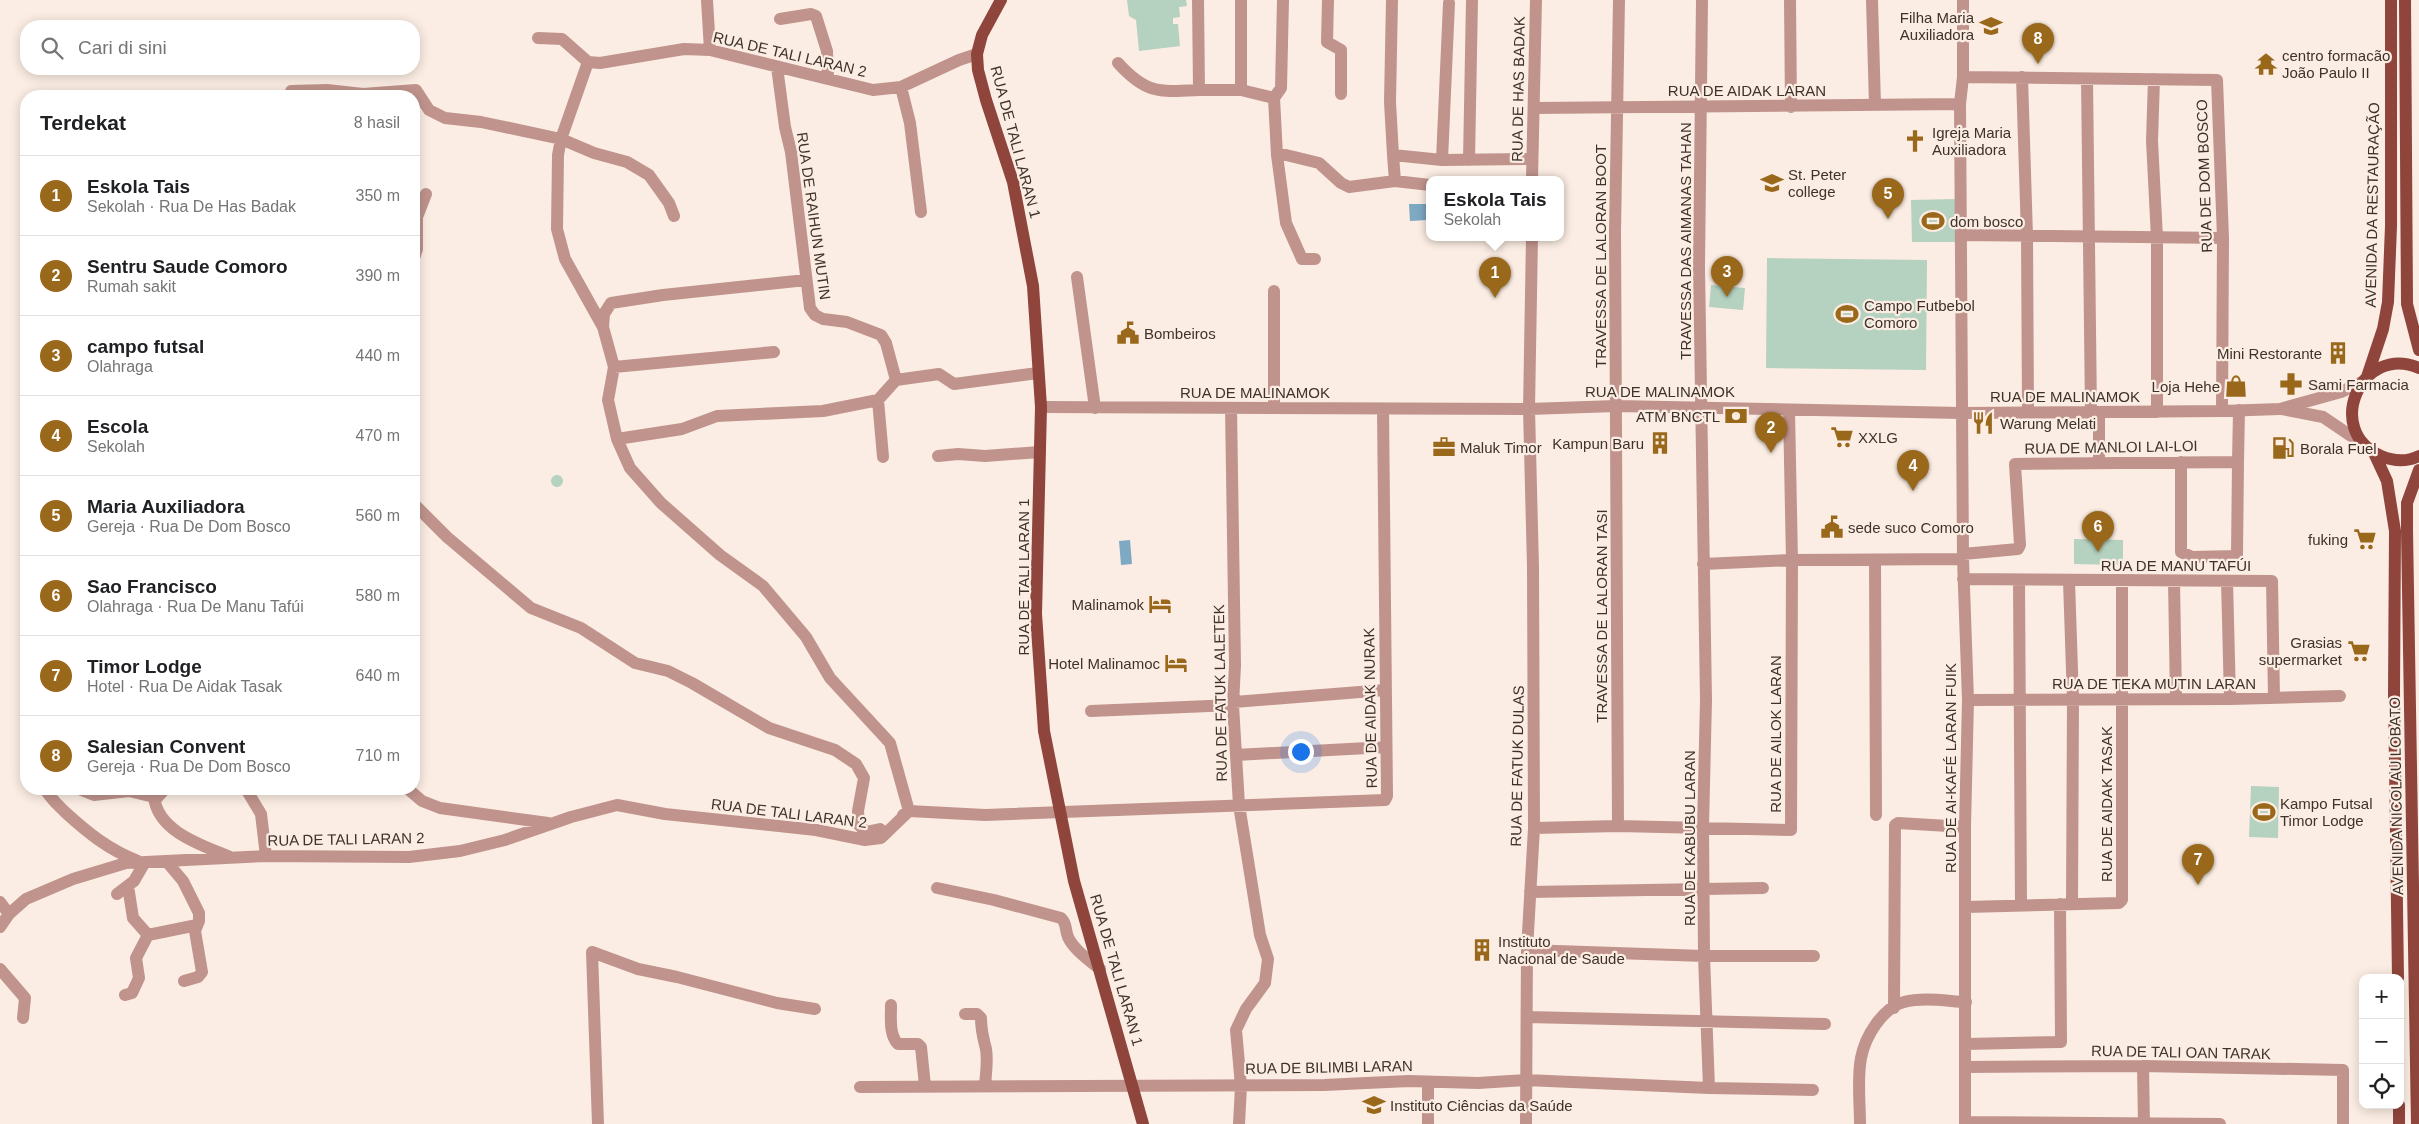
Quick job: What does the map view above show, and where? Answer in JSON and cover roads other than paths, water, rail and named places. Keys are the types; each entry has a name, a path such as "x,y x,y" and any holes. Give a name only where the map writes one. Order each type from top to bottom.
{"main road":[{"path":"977,54 982,35 1001,0"},
{"name":"AVENIDA DA RESTAURAÇÃO","path":"2363,444 2356,432 2352,413 2356,394 2364,380 2383,329 2388,302 2391,226 2391,0"},
{"name":"AVENIDA DA RESTAURAÇÃO","path":"2405,0 2407,304 2419,350"},
{"name":"RUA DE TALI LARAN 1","path":"977,54 981,85 1018,200 1033,286 1041,407 1036,614 1044,731 1074,881 1143,1124"},
{"path":"2364,380 2378,369 2390,365 2404,364 2419,368"},
{"path":"2363,444 2374,453 2387,459 2401,461 2419,456"},
{"name":"AVENIDA NICOLAU LOBATO","path":"2374,453 2388,481 2395,531 2394,692 2398,974"},
{"name":"AVENIDA NICOLAU LOBATO","path":"2417,1124 2415,641 2407,503 2419,470"},
{"path":"2398,1109 2399,1124"}],"street":[{"path":"707,0 710,50"},
{"path":"1198,0 1198,90"},
{"path":"1240,0 1241,90"},
{"path":"1283,0 1281,88 1274,98 1277,154 1286,223 1302,259 1315,259"},
{"path":"1328,0 1327,42 1341,50 1341,94"},
{"path":"1392,0 1390,102 1395,181"},
{"path":"1469,160 1472,0"},
{"name":"RUA DE HAS BADAK","path":"1532,176 1536,0"},
{"name":"TRAVESSA DE LALORAN BOOT","path":"1616,406 1615,231 1618,0"},
{"name":"TRAVESSA DAS AIMANAS TAHAN","path":"1702,0 1700,268 1702,406"},
{"path":"1790,0 1791,107"},
{"path":"1872,0 1875,105"},
{"path":"1961,413 1962,235 1960,104 1963,78 1963,0"},
{"path":"1442,160 1450,3"},
{"path":"780,19 811,14 816,16 827,50 828,78"},
{"path":"420,510 447,537 531,608 581,628 635,663 668,671 692,683 769,728 835,750 856,764 864,778 858,811 860,825 866,832 877,832 909,811 890,742 830,678 806,637 763,586 720,555 661,503 630,468 617,440 608,400 614,367 603,327 565,258 558,229 558,155 561,139 588,62 562,39 538,38"},
{"name":"RUA DE TALI LARAN 2","path":"588,62 600,63 684,49 710,50 873,90 901,87 959,60 977,54"},
{"path":"1118,63 1131,77 1156,91 1241,90 1274,98"},
{"name":"RUA DE RAIHUN MUTIN","path":"777,67 785,127 791,152 810,308 815,315 823,319 852,324 881,335 886,343 896,380"},
{"path":"2022,77 2027,236 2028,412"},
{"name":"RUA DE DOM BOSCO","path":"1963,78 2217,80 2222,238 2222,411"},
{"path":"2087,79 2095,412 2099,462"},
{"path":"2154,79 2152,141 2157,238 2157,412"},
{"path":"901,87 910,123 921,212"},
{"path":"420,96 429,110 445,118 481,122 561,139 594,153 627,162 649,175 669,203 674,216"},
{"name":"RUA DE AIDAK LARAN","path":"1534,108 1960,104"},
{"path":"1277,154 1286,154 1319,163 1341,183 1349,187 1395,181 1426,185"},
{"path":"1394,156 1442,160 1532,159"},
{"path":"420,211 426,194"},
{"path":"1962,235 2222,238"},
{"path":"1530,409 1532,241"},
{"path":"1077,277 1095,408"},
{"path":"603,327 604,314 611,303 663,295 806,280"},
{"path":"1274,291 1274,408"},
{"path":"614,367 774,352"},
{"path":"617,440 682,429 717,416 823,411 878,400 896,380 939,374 954,384 1038,373"},
{"path":"2280,409 2341,392 2364,380"},
{"path":"878,400 883,457"},
{"name":"TRAVESSA DE LALORAN TASI","path":"1616,406 1618,826"},
{"name":"RUA DE MALINAMOK","path":"1041,407 1530,409 1702,406 1789,411 1961,413 2280,409"},
{"name":"RUA DE KABUBU LARAN","path":"1702,406 1706,700 1703,827 1705,890 1704,956 1709,1088"},
{"name":"RUA DE FATUK LALETEK","path":"1230,408 1235,665 1233,704 1239,806 1260,935 1268,959 1264,983 1246,1009 1236,1030 1240,1086 1239,1124"},
{"name":"RUA DE AIDAK NURAK","path":"909,811 986,815 1385,800 1388,796 1385,690 1383,409"},
{"name":"RUA DE FATUK DULAS","path":"1526,1124 1527,950 1534,828 1530,409"},
{"path":"2280,409 2323,417 2363,444"},
{"path":"2181,462 2181,552 2192,557 2237,556 2239,410"},
{"name":"RUA DE AILOK LARAN","path":"1534,828 1618,826 1791,830 1792,560 1789,411"},
{"name":"RUA DE AI-KAFÉ LARAN FUIK","path":"1961,413 1963,579 1968,700 1965,827 1965,1123"},
{"path":"938,456 958,454 985,456 1040,452"},
{"name":"RUA DE MANLOI LAI-LOI","path":"1963,556 2018,549 2020,546 2015,464 2238,462"},
{"path":"1703,564 1963,556"},
{"path":"1875,560 1876,815"},
{"name":"RUA DE MANU TAFÚI","path":"1963,579 2122,582 2272,581 2274,698"},
{"path":"2019,580 2021,905"},
{"path":"1966,1044 2061,1042 2073,700 2069,581"},
{"path":"2174,581 2176,699"},
{"path":"2227,581 2230,699"},
{"path":"2122,582 2123,700"},
{"path":"1091,711 1233,704 1385,690"},
{"name":"RUA DE TEKA MUTIN LARAN","path":"1968,700 2230,699 2340,696"},
{"name":"RUA DE AIDAK TASAK","path":"1966,907 2119,903 2122,900 2123,700"},
{"path":"1236,755 1386,747"},
{"path":"49,795 52,800 104,845 143,863 139,876 117,894"},
{"path":"146,795 154,797 155,800 160,795"},
{"path":"250,795 261,814 266,856"},
{"path":"415,795 422,801 440,808 553,823"},
{"path":"154,797 156,810 181,835 234,859"},
{"name":"RUA DE TALI LARAN 2","path":"0,927 9,914 26,900 74,879 126,863 266,856 410,857 460,851 505,840 553,823 617,805 665,814 816,830 865,840 881,838 909,811"},
{"path":"1894,1008 1895,825 1965,827"},
{"path":"167,862 191,894 199,913 196,934 202,972 198,977 184,981"},
{"path":"128,886 134,918 148,935"},
{"path":"938,888 994,900 1061,918 1065,921 1068,936 1079,952 1100,969"},
{"path":"1530,892 1763,888"},
{"path":"0,902 9,914"},
{"path":"148,935 197,925"},
{"path":"125,995 132,994 139,978 136,958 148,935"},
{"path":"1527,950 1704,956 1814,956"},
{"path":"598,1124 592,952 638,969 777,1003 815,1009"},
{"path":"0,969 25,998 23,1018"},
{"path":"1860,1124 1860,1060 1874,1029 1885,1013 1903,1002 1928,1000 1966,1002"},
{"path":"891,1006 891,1024 894,1040 898,1044 918,1044 921,1047 925,1086"},
{"path":"965,1014 978,1014 981,1018 981,1035 986,1047 987,1062 985,1085"},
{"path":"1528,1017 1825,1024"},
{"path":"2143,1066 2144,1124"},
{"name":"RUA DE TALI OAN TARAK","path":"1965,1067 2143,1066 2343,1070 2343,1124"},
{"path":"1526,1080 1709,1088 1813,1090"},
{"name":"RUA DE BILIMBI LARAN","path":"860,1087 985,1085 1240,1086 1526,1080"},
{"path":"1428,1082 1428,1124"},
{"path":"1965,1123 2220,1124"}],"water":[{"path":"1409,204 1426,204 1426,220 1410,221"},
{"path":"1130,540 1132,564 1121,565 1119,541"}],"place":[{"name":"Filha Maria Auxiliadora","path":"1991,26"},
{"name":"Salesian Convent","path":"2038,64"},
{"name":"centro formacão João Paulo II","path":"2266,64"},
{"name":"Igreja Maria Auxiliadora","path":"1915,141"},
{"name":"St. Peter college","path":"1772,183"},
{"name":"Maria Auxiliadora","path":"1888,219"},
{"name":"dom bosco","path":"1933,221"},
{"name":"campo futsal","path":"1727,297"},
{"name":"Eskola Tais","path":"1495,298"},
{"name":"Campo Futbebol Comoro","path":"1847,314"},
{"name":"Bombeiros","path":"1128,333"},
{"name":"Mini Restorante","path":"2338,353"},
{"name":"Sami Farmacia","path":"2291,384"},
{"name":"Loja Hehe","path":"2236,386"},
{"name":"ATM BNCTL","path":"1736,416"},
{"name":"Warung Melati","path":"1983,423"},
{"name":"XXLG","path":"1842,437"},
{"name":"Kampun Baru","path":"1660,443"},
{"name":"Maluk Timor","path":"1444,447"},
{"name":"Borala Fuel","path":"2283,448"},
{"name":"Sentru Saude Comoro","path":"1771,453"},
{"name":"Escola","path":"1913,491"},
{"name":"sede suco Comoro","path":"1832,527"},
{"name":"fuking","path":"2365,539"},
{"name":"Sao Francisco","path":"2098,552"},
{"name":"Malinamok","path":"1160,604"},
{"name":"Grasias supermarket","path":"2359,651"},
{"name":"Hotel Malinamoc","path":"1176,663"},
{"name":"Kampo Futsal Timor Lodge","path":"2264,812"},
{"name":"Timor Lodge","path":"2198,885"},
{"name":"Instituto Nacional de Saude","path":"1482,950"},
{"name":"Instituto Ciências da Saúde","path":"1374,1105"}]}
